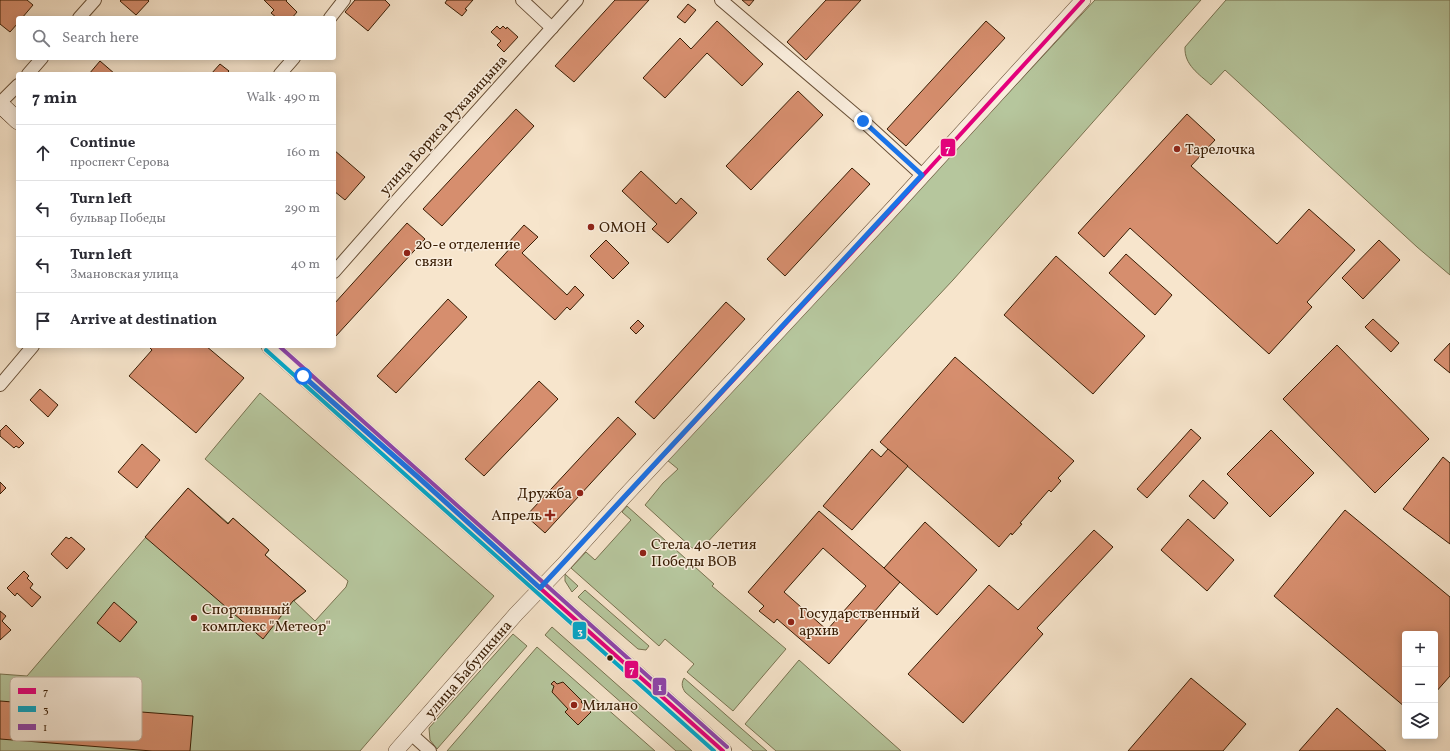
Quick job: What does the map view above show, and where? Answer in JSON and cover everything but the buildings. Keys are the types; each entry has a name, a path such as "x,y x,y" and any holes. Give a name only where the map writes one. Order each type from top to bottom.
{"main road":[{"path":"0,104 16,119"},
{"path":"275,348 284,352 540,588 724,751"}],"street":[{"path":"81,16 95,0"},
{"path":"332,16 344,0"},
{"path":"522,0 552,28"},
{"name":"улица Бориса Рукавицына","path":"336,270 577,0"},
{"path":"721,0 863,121 922,175"},
{"name":"улица Бабушкина","path":"396,751 516,614 1083,0"},
{"path":"30,72 40,60"},
{"path":"282,72 292,60"},
{"path":"0,104 16,87"},
{"path":"0,385 31,348"},
{"path":"411,734 430,751"}],"green space":[{"path":"1095,0 1201,0 953,280 702,548 692,548 645,505 663,483 678,469 667,460"},
{"path":"1226,0 1450,0 1450,275 1417,247 1225,70 1211,85 1193,69 1187,59 1185,47"},
{"name":"Спортивный комплекс \"Метеор\"","path":"260,393 494,596 360,751 0,751 0,674 27,676 188,488 228,523 233,518 269,550 265,555 306,591 294,601 315,621 346,587 348,581 205,459"},
{"path":"627,506 714,584 712,586 786,649 733,711 687,672 694,664 665,639 659,646 571,568 586,552 595,560 631,520 622,512"},
{"path":"565,574 578,586 572,592 565,581"},
{"path":"585,590 649,646 646,650 638,649 578,597"},
{"path":"552,627 692,751 676,751 545,635"},
{"path":"513,634 527,646 437,749 430,740 429,728"},
{"path":"537,647 655,751 447,751"},
{"path":"799,660 901,751 776,751 745,724"},
{"path":"684,678 767,751 753,751 685,692 682,685"}],"transit line":[{"name":"7","path":"540,588 895,206 1083,0"},
{"name":"1","path":"281,348 727,747"},
{"name":"3","path":"266,350 714,751"},
{"name":"7","path":"540,588 723,751"}],"place":[{"name":"Тарелочка","path":"1177,149"},
{"name":"ОМОН","path":"591,227"},
{"name":"20-е отделение связи","path":"407,253"},
{"name":"Дружба","path":"580,493"},
{"name":"Апрель","path":"550,515"},
{"name":"Стела 40-летия Победы ВОВ","path":"643,553"},
{"name":"Спортивный комплекс \"Метеор\"","path":"194,618"},
{"name":"Государственный архив","path":"791,622"},
{"name":"Милано","path":"574,705"}],"route":[{"path":"303,376 419,478 540,588 563,565 922,175 863,121"}]}
